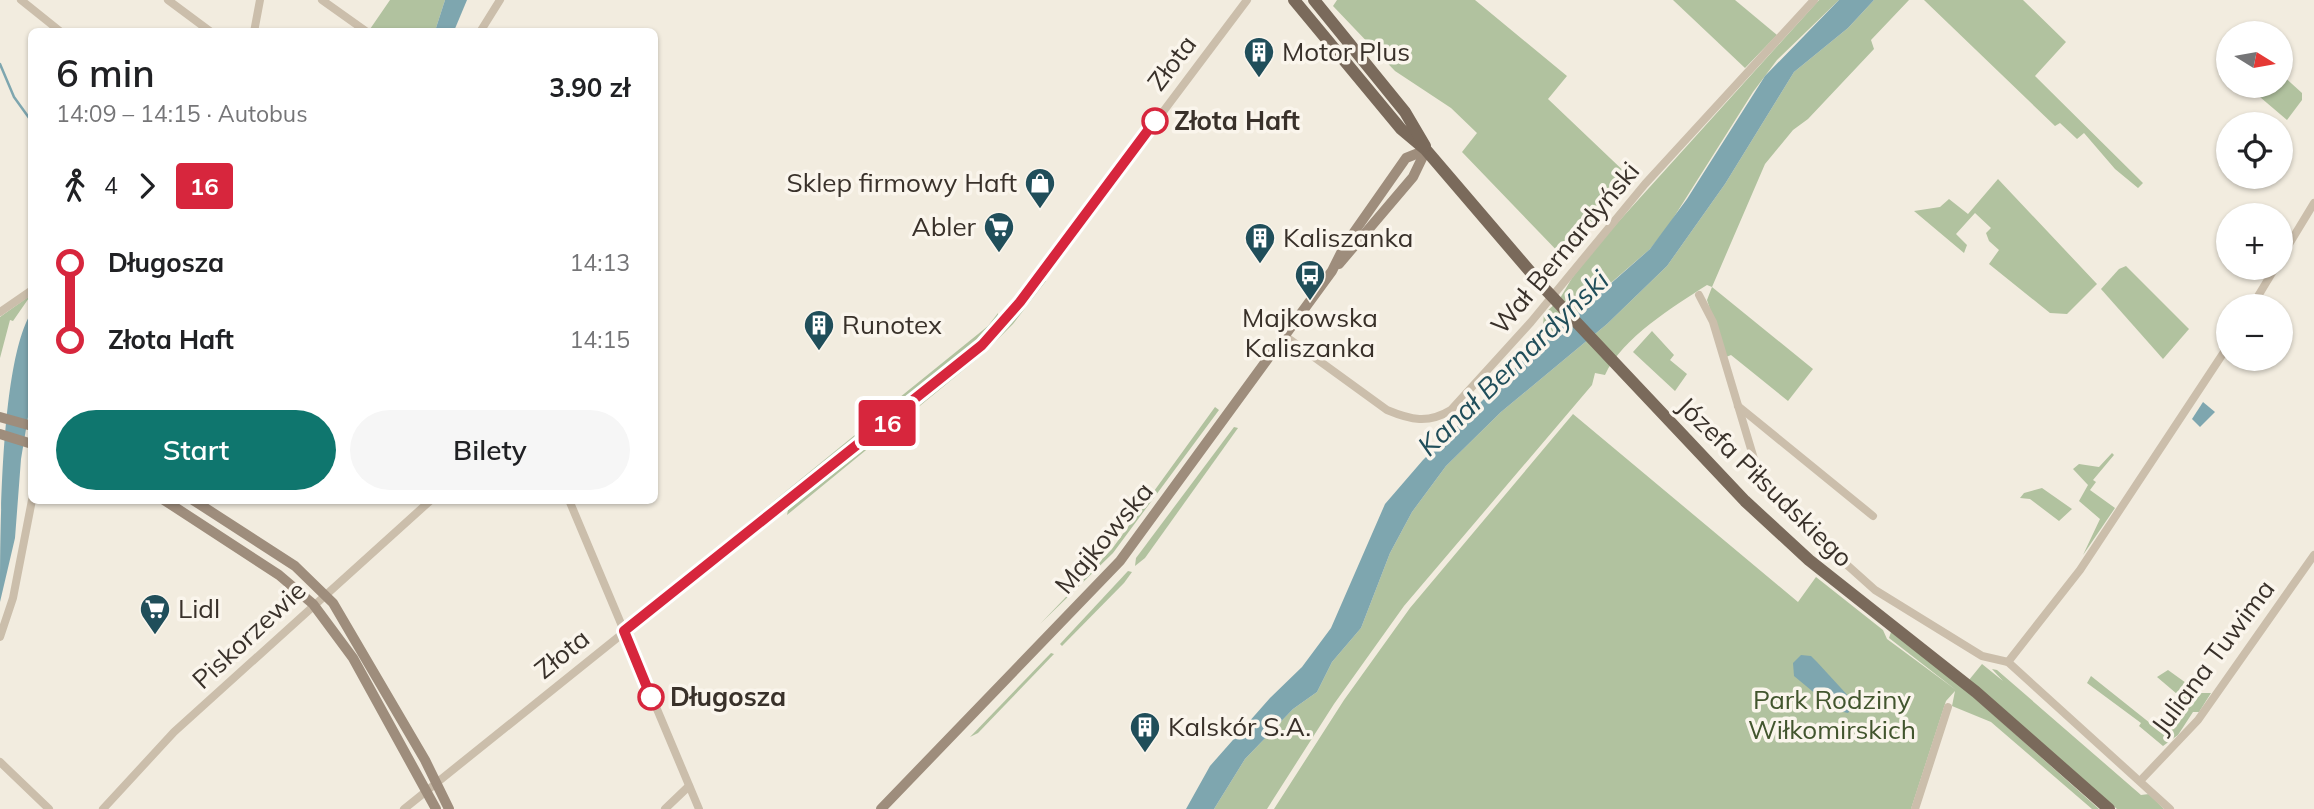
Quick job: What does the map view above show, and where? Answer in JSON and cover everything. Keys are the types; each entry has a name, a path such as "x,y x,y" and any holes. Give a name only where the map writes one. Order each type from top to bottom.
{"main road":[{"name":"Józefa Piłsudskiego","path":"1294,0 1401,129 1426,150 1545,289 1775,531 1850,595 1976,692 2109,809"},
{"name":"Józefa Piłsudskiego","path":"1314,0 1415,125 1426,150"},
{"name":"Majkowska","path":"1332,271 1345,245 1406,158 1426,150"},
{"name":"Majkowska","path":"881,809 1120,561 1332,271 1366,236 1409,183 1426,150"},
{"path":"0,417 28,425"},
{"path":"0,434 28,443"},
{"path":"170,504 279,575 313,604 353,658 436,809"},
{"path":"199,504 295,566 325,593 360,644 449,809"}],"street":[{"path":"21,0 56,28"},
{"path":"168,0 206,28"},
{"path":"255,28 260,0"},
{"path":"322,0 361,28"},
{"path":"482,28 500,0"},
{"name":"Złota","path":"1232,17 1241,0"},
{"name":"Złota","path":"404,809 624,631 743,539 994,333 1247,0"},
{"name":"Wał Bernardyński","path":"1285,335 1396,413 1422,421 1437,418 1451,410 1539,313 1645,184 1814,0"},
{"path":"2293,238 2314,204"},
{"path":"0,312 28,292"},
{"path":"1699,295 1713,322 1761,480 1775,502 1875,590 1982,656 2008,662 2170,809"},
{"path":"2008,662 2080,570 2216,363"},
{"path":"1738,405 1873,516"},
{"path":"0,637 13,598 31,504"},
{"name":"Piskorzewie","path":"103,809 174,732 426,504"},
{"path":"571,504 699,809"},
{"path":"575,504 575,514"},
{"name":"Juliana Tuwima","path":"2141,780 2198,720 2314,555"},
{"path":"1915,809 1948,707"},
{"path":"0,762 49,809"},
{"path":"665,809 689,786"}],"green space":[{"path":"390,0 445,0 436,28 371,28"},
{"path":"1337,0 1475,0 1567,76 1548,99 1631,178 1565,259 1462,152 1477,133 1451,108 1395,71 1333,6"},
{"path":"1673,0 1735,0 1777,35 1745,68"},
{"path":"1819,0 1839,0 1777,60 1753,92 1667,228 1650,249 1553,333 1543,325 1544,314 1559,300 1572,278 1601,241"},
{"path":"1874,0 1909,0 1871,40 1874,49 1808,119 1793,130 1765,164 1712,287 1707,285 1650,324 1623,348 1605,375 1595,373 1592,385 1404,606 1334,704 1267,809 1214,809 1245,759 1293,709 1317,692 1332,662 1361,628 1390,553 1412,512 1446,466 1501,412 1607,324 1667,266 1725,184 1794,72 1848,28"},
{"path":"1924,0 2023,0 2066,42 2035,76 2143,183 2138,188 2115,169 2084,133 2077,139 2060,123 2055,126"},
{"path":"2293,85 2302,93 2302,100 2293,112 2278,112 2261,98 2293,98"},
{"path":"1150,140 1051,273 1051,267"},
{"path":"1998,179 2097,284 2067,314 2050,313 1989,264 1999,250 1989,241 1986,233 1991,228 1975,213 1956,234 1967,245 1964,253 1914,211 1940,207 1949,199 1968,214"},
{"path":"2126,266 2189,329 2163,359 2101,289 2119,269"},
{"path":"1046,281 1013,324 983,354 787,515 788,510 954,376 1014,315 1040,282"},
{"path":"1712,287 1813,369 1788,401 1731,355 1726,357 1707,300"},
{"path":"28,297 13,321 10,320 0,358 0,317"},
{"path":"998,313 982,336 944,370 874,426 868,423 988,326"},
{"path":"1652,331 1674,355 1670,360 1687,374 1675,391 1633,352"},
{"path":"1215,407 1219,410 1113,553 1040,624 1112,549"},
{"name":"Park Rodziny Wiłkomirskich","path":"1573,414 1798,602 1816,577 1883,630 1887,639 1956,690 1889,638 1891,632 1959,684 2099,809 2092,809 1991,722 1952,706 1955,691 1946,701 1911,809 1274,809 1344,700 1410,608"},
{"path":"1234,427 1238,428 1145,558 1135,566 1136,558"},
{"path":"861,430 862,436 721,547 720,545"},
{"path":"2112,453 2114,455 2093,480 2096,482 2090,490 2115,508 2083,555 2100,519 2079,501 2088,485 2073,469 2079,464 2099,467"},
{"path":"2042,488 2072,509 2059,521 2030,499 2020,498 2024,493"},
{"path":"1128,571 1132,572 1124,583 1062,646 1060,644"},
{"path":"1051,653 1054,654 978,733 970,737"},
{"path":"1982,664 2003,681 1992,669 1997,670 2141,795 2149,794 2164,809 2117,809 1969,680"},
{"path":"2168,670 2200,693 2211,693 2199,712 2193,712 2178,735 2163,746 2139,726 2141,723 2087,683 2091,676 2165,735 2190,705 2157,677"}],"water":[{"path":"445,0 467,0 455,28 436,28"},
{"path":"1839,0 1874,0 1848,28 1794,72 1725,184 1667,266 1607,324 1501,412 1446,466 1412,512 1390,553 1361,628 1332,662 1317,692 1293,709 1245,759 1214,809 1186,809 1210,766 1270,698 1302,667 1331,628 1385,504 1423,460 1515,368 1650,249 1687,199 1765,76"},
{"path":"28,320 28,417 21,459 15,538 0,602 4,451 13,370"},
{"path":"2203,402 2215,412 2200,427 2192,419"},
{"path":"1801,655 1811,656 1851,699 1853,707 1848,713 1835,710 1794,676 1793,663"}],"waterway":[{"path":"0,64 14,97 28,116"}],"bus line":[{"name":"16","path":"651,697 624,631 982,345 1020,302 1155,121"}],"place":[{"name":"Motor Plus","path":"1259,79"},
{"name":"Złota Haft","path":"1155,121"},
{"name":"Sklep firmowy Haft","path":"1040,210"},
{"name":"Abler","path":"999,254"},
{"name":"Kaliszanka","path":"1260,265"},
{"name":"Majkowska Kaliszanka","path":"1310,302"},
{"name":"Runotex","path":"819,352"},
{"name":"Lidl","path":"155,636"},
{"name":"Długosza","path":"651,697"},
{"name":"Kalskór S.A.","path":"1145,754"}],"water label":[{"name":"Kanał Bernardyński","path":"1513,363"}]}
